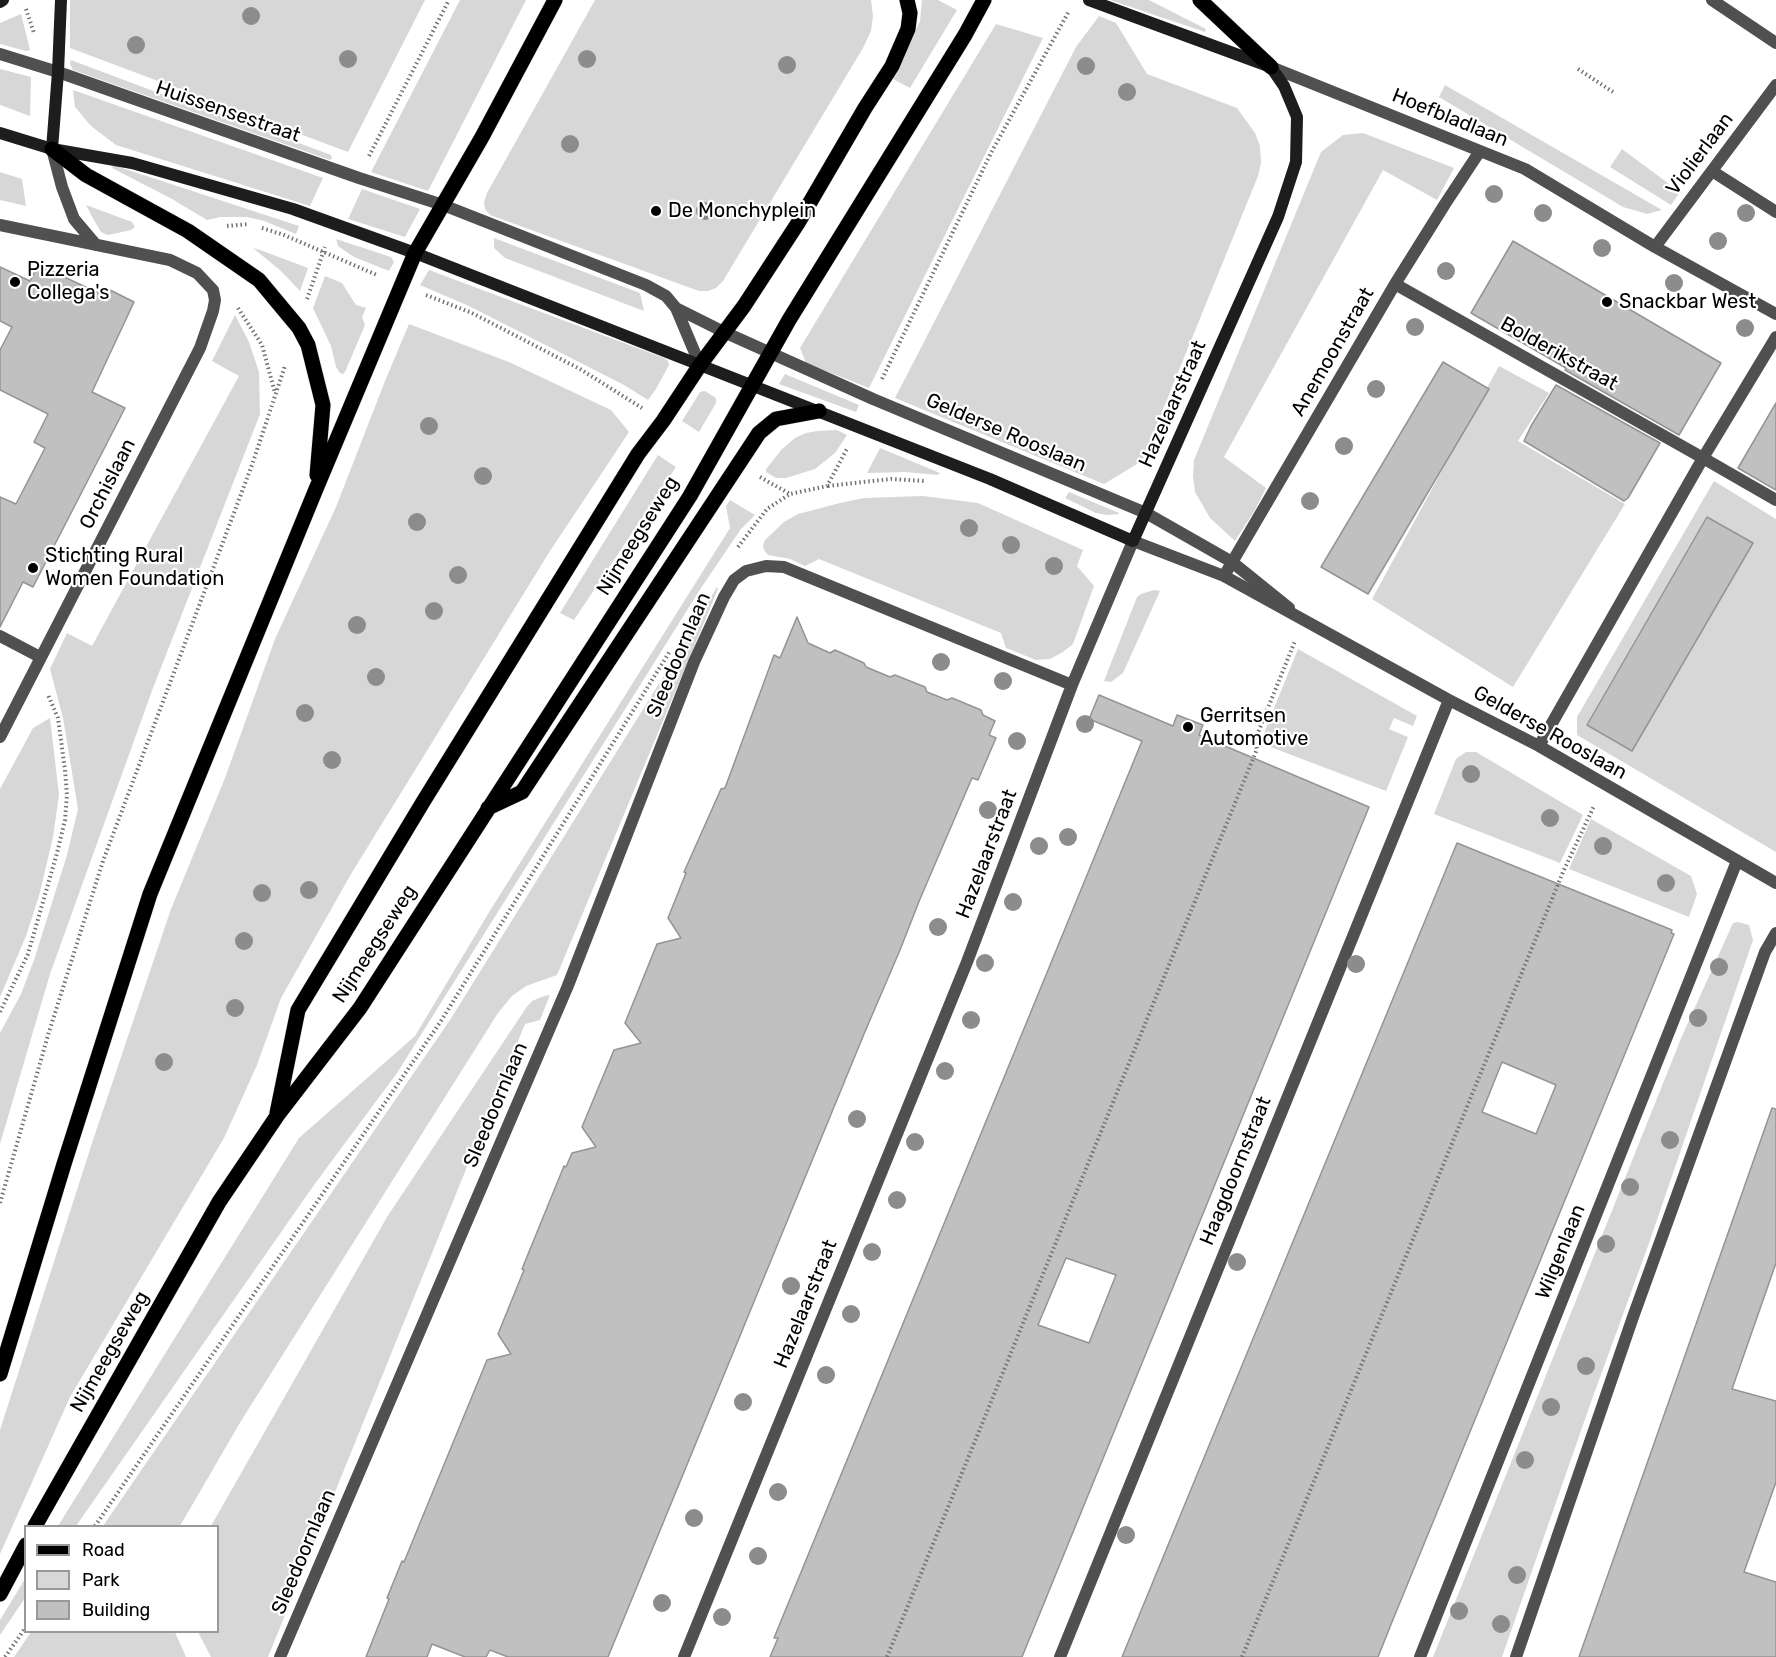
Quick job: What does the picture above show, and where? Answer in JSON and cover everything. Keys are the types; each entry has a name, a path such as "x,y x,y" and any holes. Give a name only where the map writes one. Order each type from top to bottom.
{"main road":[{"path":"0,1374 150,894 315,489 415,253 482,138 555,0"},
{"path":"277,1116 298,1010 459,742 638,454 744,306 798,223 892,66 908,29 910,13 907,0"},
{"path":"753,386 789,320 965,35 984,0"},
{"path":"1200,0 1271,67"},
{"path":"52,150 86,175 188,231 260,280 299,328 308,345 323,405 315,489"},
{"name":"Nijmeegseweg","path":"36,1525 219,1202 277,1116 360,1008 690,495 753,386"},
{"path":"489,808 522,792 759,432 776,419 819,411"},
{"path":"0,1594 24,1549"}],"street":[{"path":"61,0 52,150 74,219 96,245"},
{"name":"Hoefbladlaan","path":"1089,0 1271,67 1525,169 1655,247 1776,314"},
{"path":"1712,0 1776,43"},
{"name":"Huissensestraat","path":"0,54 443,205"},
{"name":"Hazelaarstraat","path":"684,1657 967,962 1072,685 1278,217 1296,162 1296,117 1284,86 1271,67"},
{"name":"Violierlaan","path":"1655,247 1776,85"},
{"path":"0,133 52,150 132,163 293,209 415,253 753,386"},
{"name":"Anemoonstraat","path":"1224,576 1395,284 1480,150"},
{"path":"1712,171 1776,212"},
{"path":"443,205 646,285 666,296 676,308 700,365"},
{"path":"0,225 170,260 196,273 213,290"},
{"name":"Bolderikstraat","path":"1395,284 1776,500"},
{"name":"Orchislaan","path":"0,737 200,348 213,311 215,300 213,290"},
{"name":"Gelderse Rooslaan","path":"676,308 873,399 1146,513 1232,562 1304,620"},
{"path":"1539,746 1703,458 1776,337"},
{"name":"Gelderse Rooslaan","path":"753,386 990,479 1134,541 1224,576 1449,700 1539,746 1776,883"},
{"name":"Sleedoornlaan","path":"280,1657 567,988 694,662 734,580 746,571 766,566 784,567 1072,685"},
{"path":"0,636 40,657"},
{"name":"Haagdoornstraat","path":"1059,1657 1449,700"},
{"name":"Wilgenlaan","path":"1420,1657 1737,861"},
{"path":"1516,1657 1637,1306 1765,952 1776,933"}],"path":[{"path":"359,178 449,0"},
{"path":"873,399 991,153 1072,6"},
{"path":"1578,69 1613,92"},
{"path":"334,225 322,252 472,313 570,364 663,421"},
{"path":"213,290 240,310 262,345 276,394"},
{"path":"827,486 859,427"},
{"path":"738,464 790,494"},
{"path":"0,1203 49,1032 104,861 252,465"},
{"path":"736,551 767,509 790,494 827,486 891,479 935,482"},
{"path":"887,1657 1257,749 1255,740 1304,620"},
{"path":"96,1525 441,1021 674,645"},
{"path":"0,1012 28,954 55,863 65,820 67,795 58,718 51,699 33,671"},
{"path":"1242,1657 1563,872 1605,784"},
{"path":"5,1657 24,1630"}],"green space":[{"path":"70,0 425,0 348,152 70,48"},
{"path":"460,0 526,0 428,191 371,172"},
{"path":"595,0 871,0 873,16 871,31 863,48 723,281 716,288 699,291 490,215 485,209 484,202 487,193"},
{"path":"922,0 938,0 957,10 910,88 893,79 920,21"},
{"path":"1110,0 1149,0 1206,29 1205,32"},
{"path":"21,14 30,50 26,51 0,44 0,23"},
{"path":"1099,16 1116,23 1147,74 1237,108 1255,133 1260,146 1261,163 1258,176 1142,461 1104,484 895,398 1076,47"},
{"path":"996,24 1043,38 869,388 806,363 800,348"},
{"path":"71,60 331,155 332,158 330,160 73,70"},
{"path":"0,69 31,77 30,116 0,105"},
{"path":"1445,85 1662,210 1647,214 1623,207 1439,97"},
{"path":"73,90 323,178 310,206 116,145 91,126 75,107"},
{"path":"1363,133 1454,168 1437,200 1383,170 1224,457 1266,488 1235,541 1210,518 1195,492 1194,460 1321,152 1343,135"},
{"path":"1622,149 1680,192 1671,205 1610,167"},
{"path":"113,165 299,226 296,234 247,217 220,217 207,220 112,168"},
{"path":"0,172 22,179 26,206 0,200"},
{"path":"362,189 420,209 405,237 348,219"},
{"path":"86,205 132,222 135,227 131,230 105,234 101,232"},
{"path":"494,238 640,293 644,311 505,258 494,248"},
{"path":"336,239 391,257 394,262 389,271 354,257 338,246"},
{"path":"253,248 308,268 300,291 281,271"},
{"path":"429,270 664,358 669,365 648,400 624,385 469,306 420,285"},
{"path":"325,276 342,283 356,305 366,308 362,317 365,325 343,374 336,367 331,346 313,308"},
{"path":"235,315 249,342 259,372 260,414 153,688 50,974 0,1144 0,1033 21,994 34,960 67,855 78,809 63,718 50,669 67,633 92,646 239,376 212,361"},
{"path":"409,324 509,362 611,410 629,432 550,551 351,874 281,998 257,1065 224,1138 70,1397 0,1554 0,1430 93,1140 171,909 225,778 275,639 336,507"},
{"path":"1499,366 1549,393 1518,441 1625,504 1513,687 1372,599"},
{"path":"785,374 859,405 856,412 779,384"},
{"path":"705,391 716,398 716,403 699,432 682,421 700,392"},
{"path":"837,430 847,435 835,453 815,469 786,478 776,478 766,472 782,449 795,438 806,433"},
{"path":"880,448 940,473 938,475 905,472 867,473"},
{"path":"658,455 676,467 574,620 560,613"},
{"path":"1714,481 1776,519 1776,852 1577,735 1577,717"},
{"path":"1069,492 1119,514 1096,513 1065,498"},
{"path":"923,496 978,503 1083,550 1077,566 1094,586 1073,644 1050,659 1036,660 1006,648 1001,633 819,559 805,566 790,559 768,555 764,550 765,540 784,522 798,514 864,498"},
{"path":"730,500 755,515 741,529 701,588 397,1073 314,1185 77,1525 59,1525 299,1138 415,1036 491,909 730,528 726,506"},
{"path":"717,587 557,975 526,986 512,996 498,1013 241,1421 181,1525 104,1525 450,1020"},
{"path":"1154,590 1160,591 1123,673 1111,682 1104,681 1137,597"},
{"path":"1298,649 1417,716 1413,726 1394,718 1389,729 1408,737 1386,791 1260,743"},
{"path":"50,718 59,795 53,837 39,896 26,936 0,997 0,789 33,728"},
{"path":"1466,752 1476,752 1583,815 1560,863 1434,814 1456,759"},
{"path":"1591,819 1691,876 1697,894 1689,917 1569,869"},
{"path":"1733,923 1749,925 1753,940 1648,1246 1502,1657 1433,1657 1682,1036"},
{"path":"550,995 540,1020 525,1024 268,1657 211,1657 199,1633 219,1633 219,1525 212,1525 387,1217 526,1008 532,1001"},
{"path":"24,1581 24,1599 0,1635 0,1620"},
{"path":"30,1633 175,1633 186,1657 14,1657"}],"building":[{"path":"1513,241 1721,363 1679,435 1471,313"},
{"path":"38,265 101,294 104,287 134,302 92,392 125,408 33,587 23,582 0,627 0,497 16,504 45,448 34,442 48,414 0,390 0,350 12,327 0,321 0,267 30,281"},
{"path":"1443,362 1489,389 1368,594 1321,567"},
{"path":"1556,385 1660,443 1628,498 1624,501 1524,441"},
{"path":"1776,403 1776,490 1738,468"},
{"path":"1707,517 1753,543 1632,751 1587,725"},
{"path":"797,617 808,643 830,653 835,650 890,677 895,675 925,687 927,692 947,700 952,698 981,710 983,715 995,721 989,735 996,738 978,780 972,778 920,899 608,1657 508,1657 490,1650 486,1657 465,1657 432,1644 427,1657 366,1657 402,1561 404,1562 487,1360 511,1354 498,1334 564,1166 566,1167 572,1153 596,1147 582,1127 614,1050 641,1043 625,1023 657,944 681,938 668,918 686,873 684,872 721,789 725,788 774,655 780,658"},
{"path":"1099,695 1173,726 1177,715 1203,725 1199,735 1369,807 1022,1657 770,1657 778,1638 774,1638 1142,741 1089,719","holes":["1066,1258 1116,1275 1089,1343 1038,1325"]},
{"path":"1457,843 1672,930 1671,933 1674,934 1378,1657 1122,1657","holes":["1502,1062 1556,1085 1536,1134 1482,1112"]},
{"path":"1772,1108 1776,1109 1776,1263 1732,1389 1776,1401 1776,1482 1744,1572 1776,1582 1776,1657 1579,1657"}],"place":[{"name":"De Monchyplein","path":"656,211"},
{"name":"Pizzeria Collega's","path":"15,282"},
{"name":"Snackbar West","path":"1607,302"},
{"name":"Stichting Rural Women Foundation","path":"33,568"},
{"name":"Gerritsen Automotive","path":"1188,727"}]}
